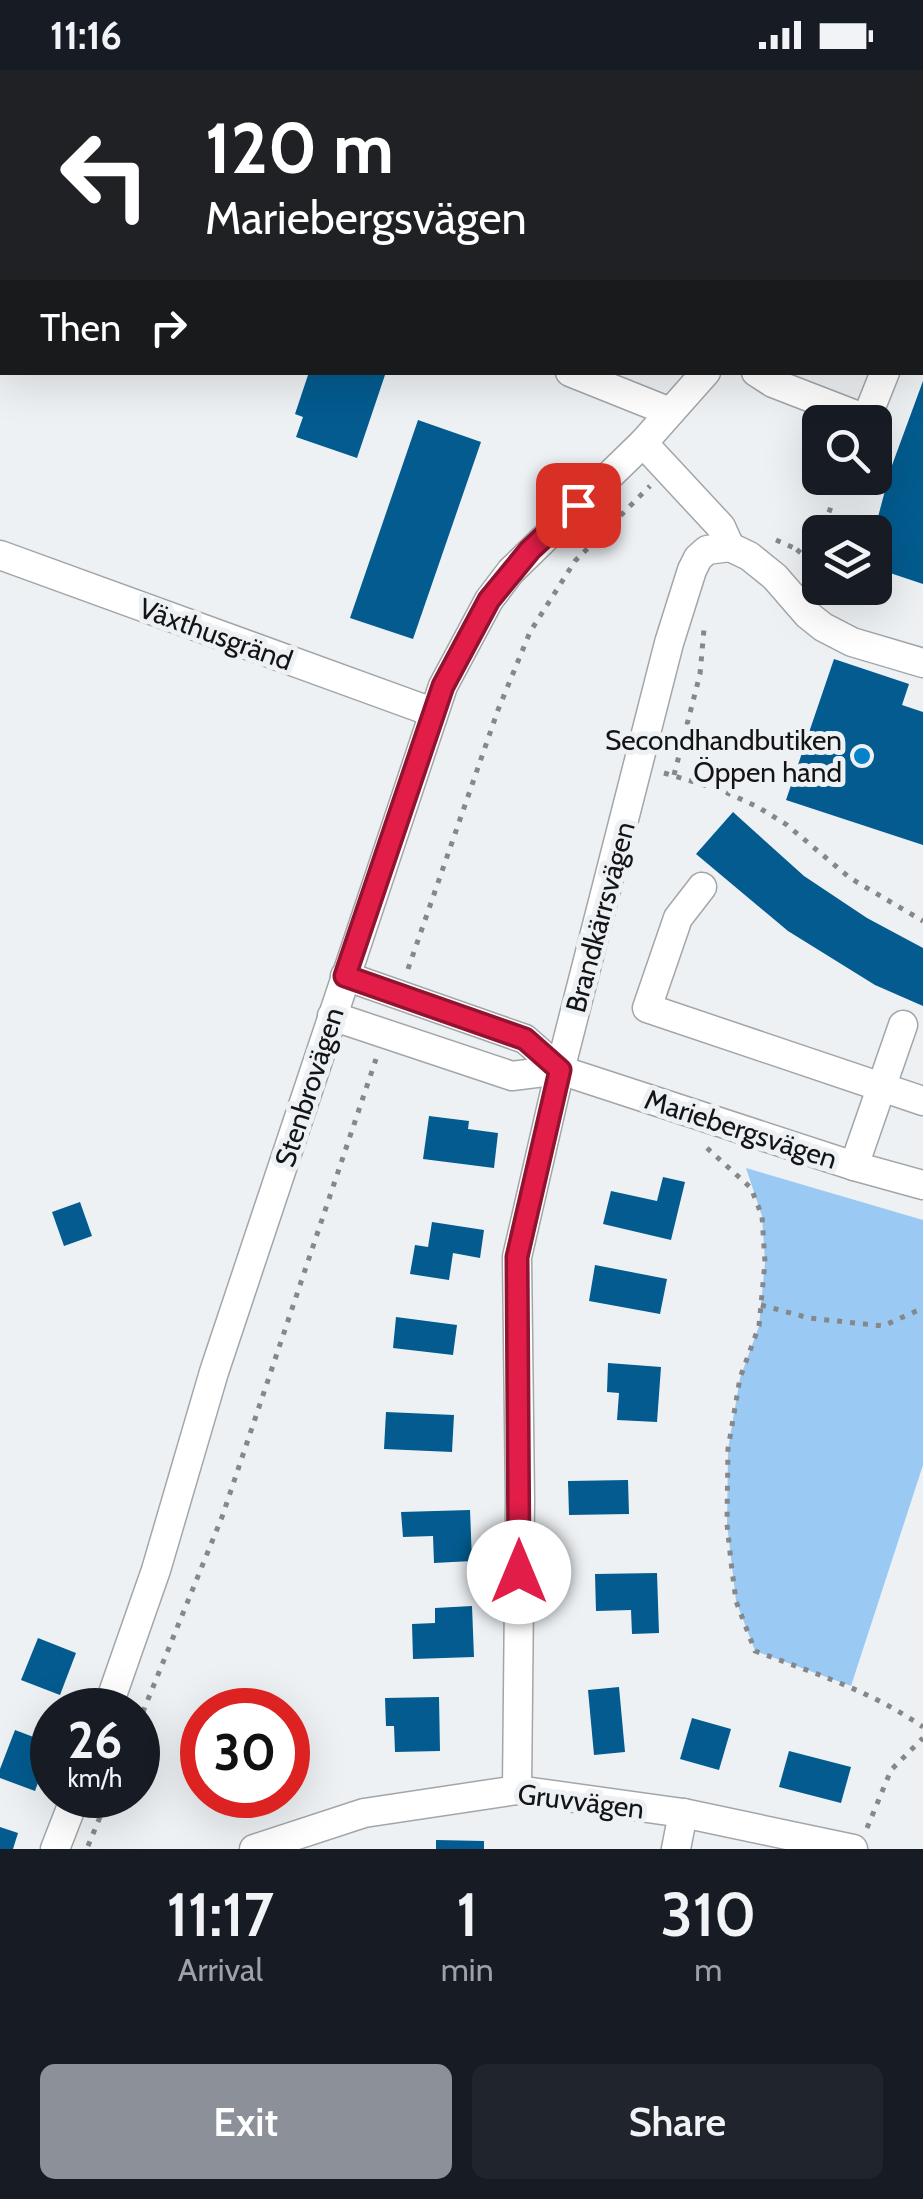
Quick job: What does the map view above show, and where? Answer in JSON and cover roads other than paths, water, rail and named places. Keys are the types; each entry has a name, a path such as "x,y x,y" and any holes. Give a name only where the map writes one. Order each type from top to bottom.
{"street":[{"path":"578,375 670,412"},
{"name":"Stenbrovägen","path":"115,1688 156,1570 214,1372 432,712 468,637 500,586 530,550 643,444 703,375"},
{"path":"761,375 827,405"},
{"path":"872,405 884,375"},
{"path":"643,444 721,527 730,547 749,556 775,578 823,627 852,642 923,663"},
{"name":"Brandkärrsvägen","path":"517,1790 517,1257 560,1070 669,643 698,558 708,550 730,547"},
{"name":"Växthusgränd","path":"0,555 432,712"},
{"path":"702,886 678,918 647,1008 923,1101"},
{"name":"Mariebergsvägen","path":"345,976 525,1039 560,1070 854,1166 923,1184"},
{"name":"Mariebergsvägen","path":"332,1016 512,1076 560,1070"},
{"path":"854,1166 904,1026"},
{"name":"Gruvvägen","path":"254,1849 364,1813 517,1790 858,1841"},
{"path":"676,1849 683,1813"},
{"path":"55,1849 67,1818"}],"place":[{"name":"Secondhandbutiken Öppen hand","path":"862,756"}]}
